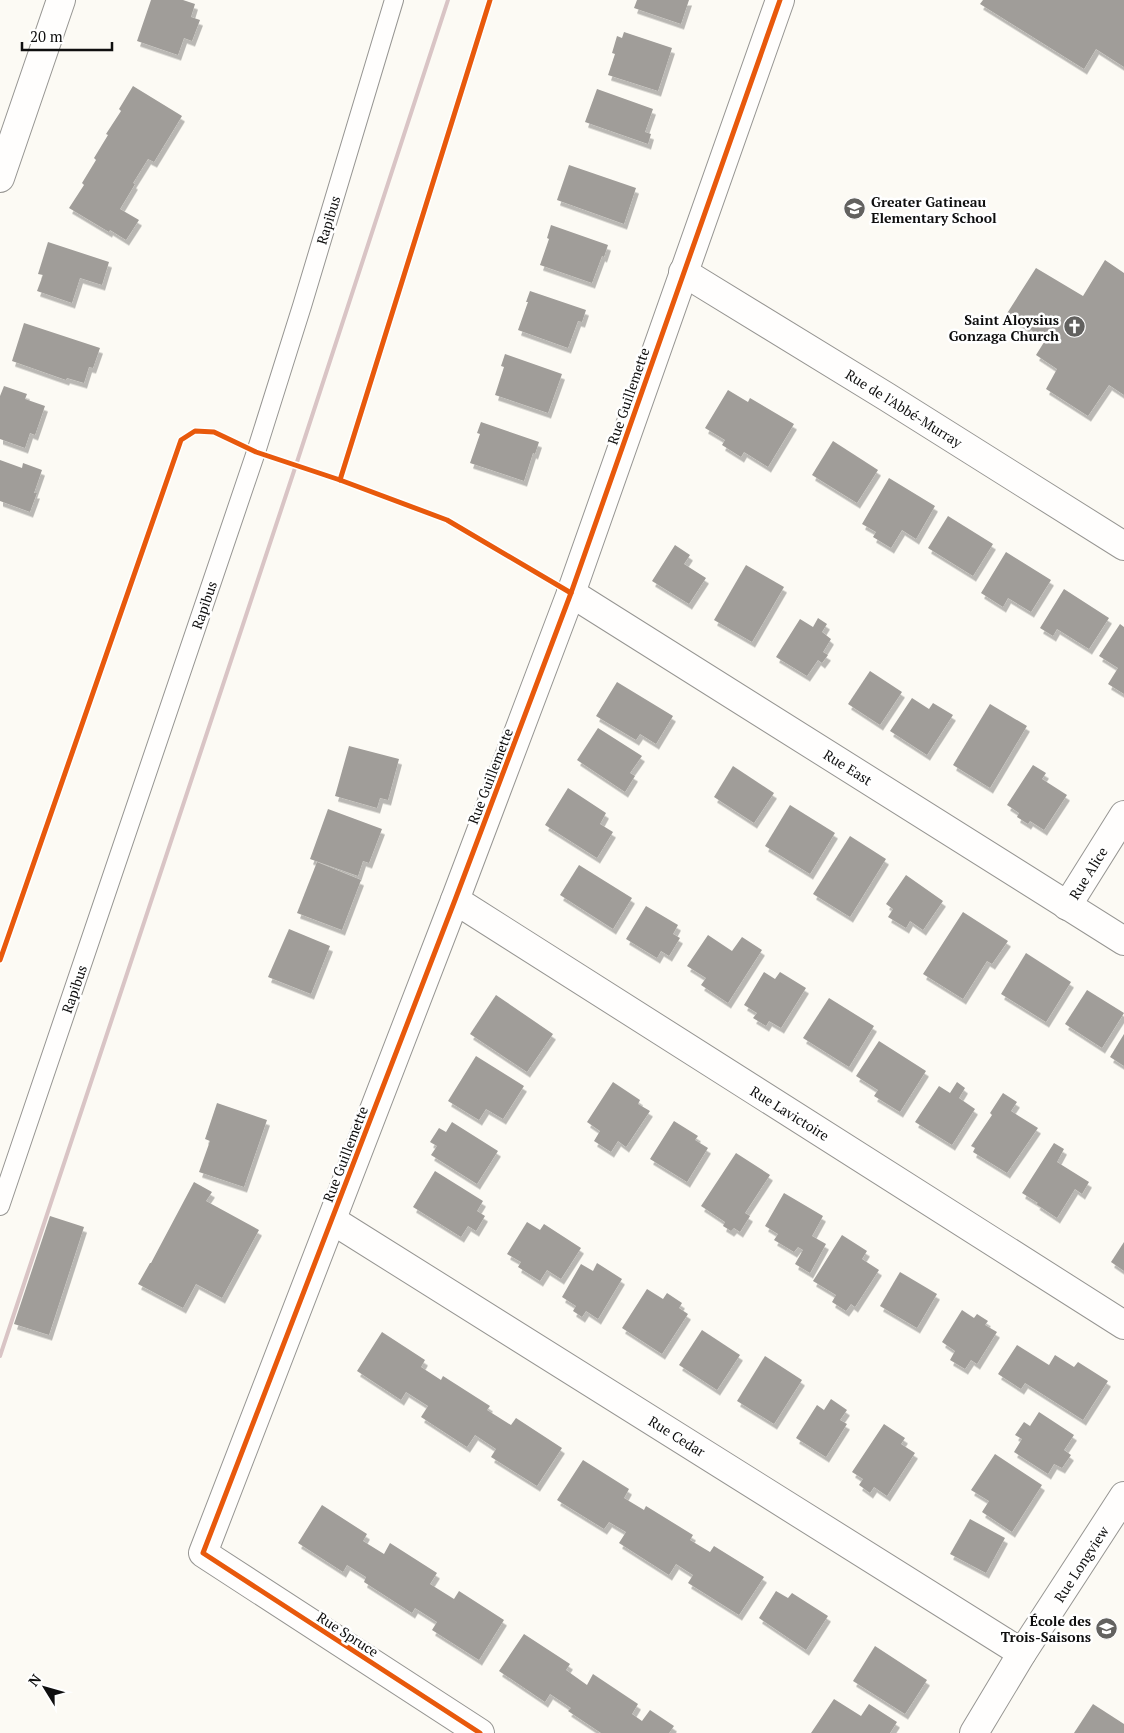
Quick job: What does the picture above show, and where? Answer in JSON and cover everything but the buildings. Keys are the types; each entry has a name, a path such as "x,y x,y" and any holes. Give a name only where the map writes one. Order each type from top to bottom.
{"street":[{"name":"Rue Guillemette","path":"203,1553 455,900 571,593 780,0"},
{"path":"0,178 53,4"},
{"name":"Rue de l'Abbé-Murray","path":"683,272 1124,546"},
{"name":"Rue East","path":"571,593 1124,941"},
{"name":"Rue Alice","path":"1067,906 1124,815"},
{"name":"Rue Lavictoire","path":"455,900 1124,1326"},
{"name":"Rue Cedar","path":"332,1220 1022,1653"},
{"name":"Rue Longview","path":"974,1733 1022,1653 1124,1496"},
{"name":"Rue Spruce","path":"203,1553 480,1733"}],"lane":[{"name":"Rapibus","path":"0,1206 256,452 394,0"}],"railway":[{"path":"0,1356 296,465 448,0"}],"cycle path":[{"path":"340,480 490,0"},
{"path":"480,1733 203,1553 455,900 571,593 780,0"},
{"path":"0,960 181,440 195,431 214,432 256,452 340,480 447,520 571,593"}],"place":[{"name":"Greater Gatineau Elementary School","path":"855,209"},
{"name":"Saint Aloysius Gonzaga Church","path":"1075,327"},
{"name":"École des Trois-Saisons","path":"1107,1628"}]}
